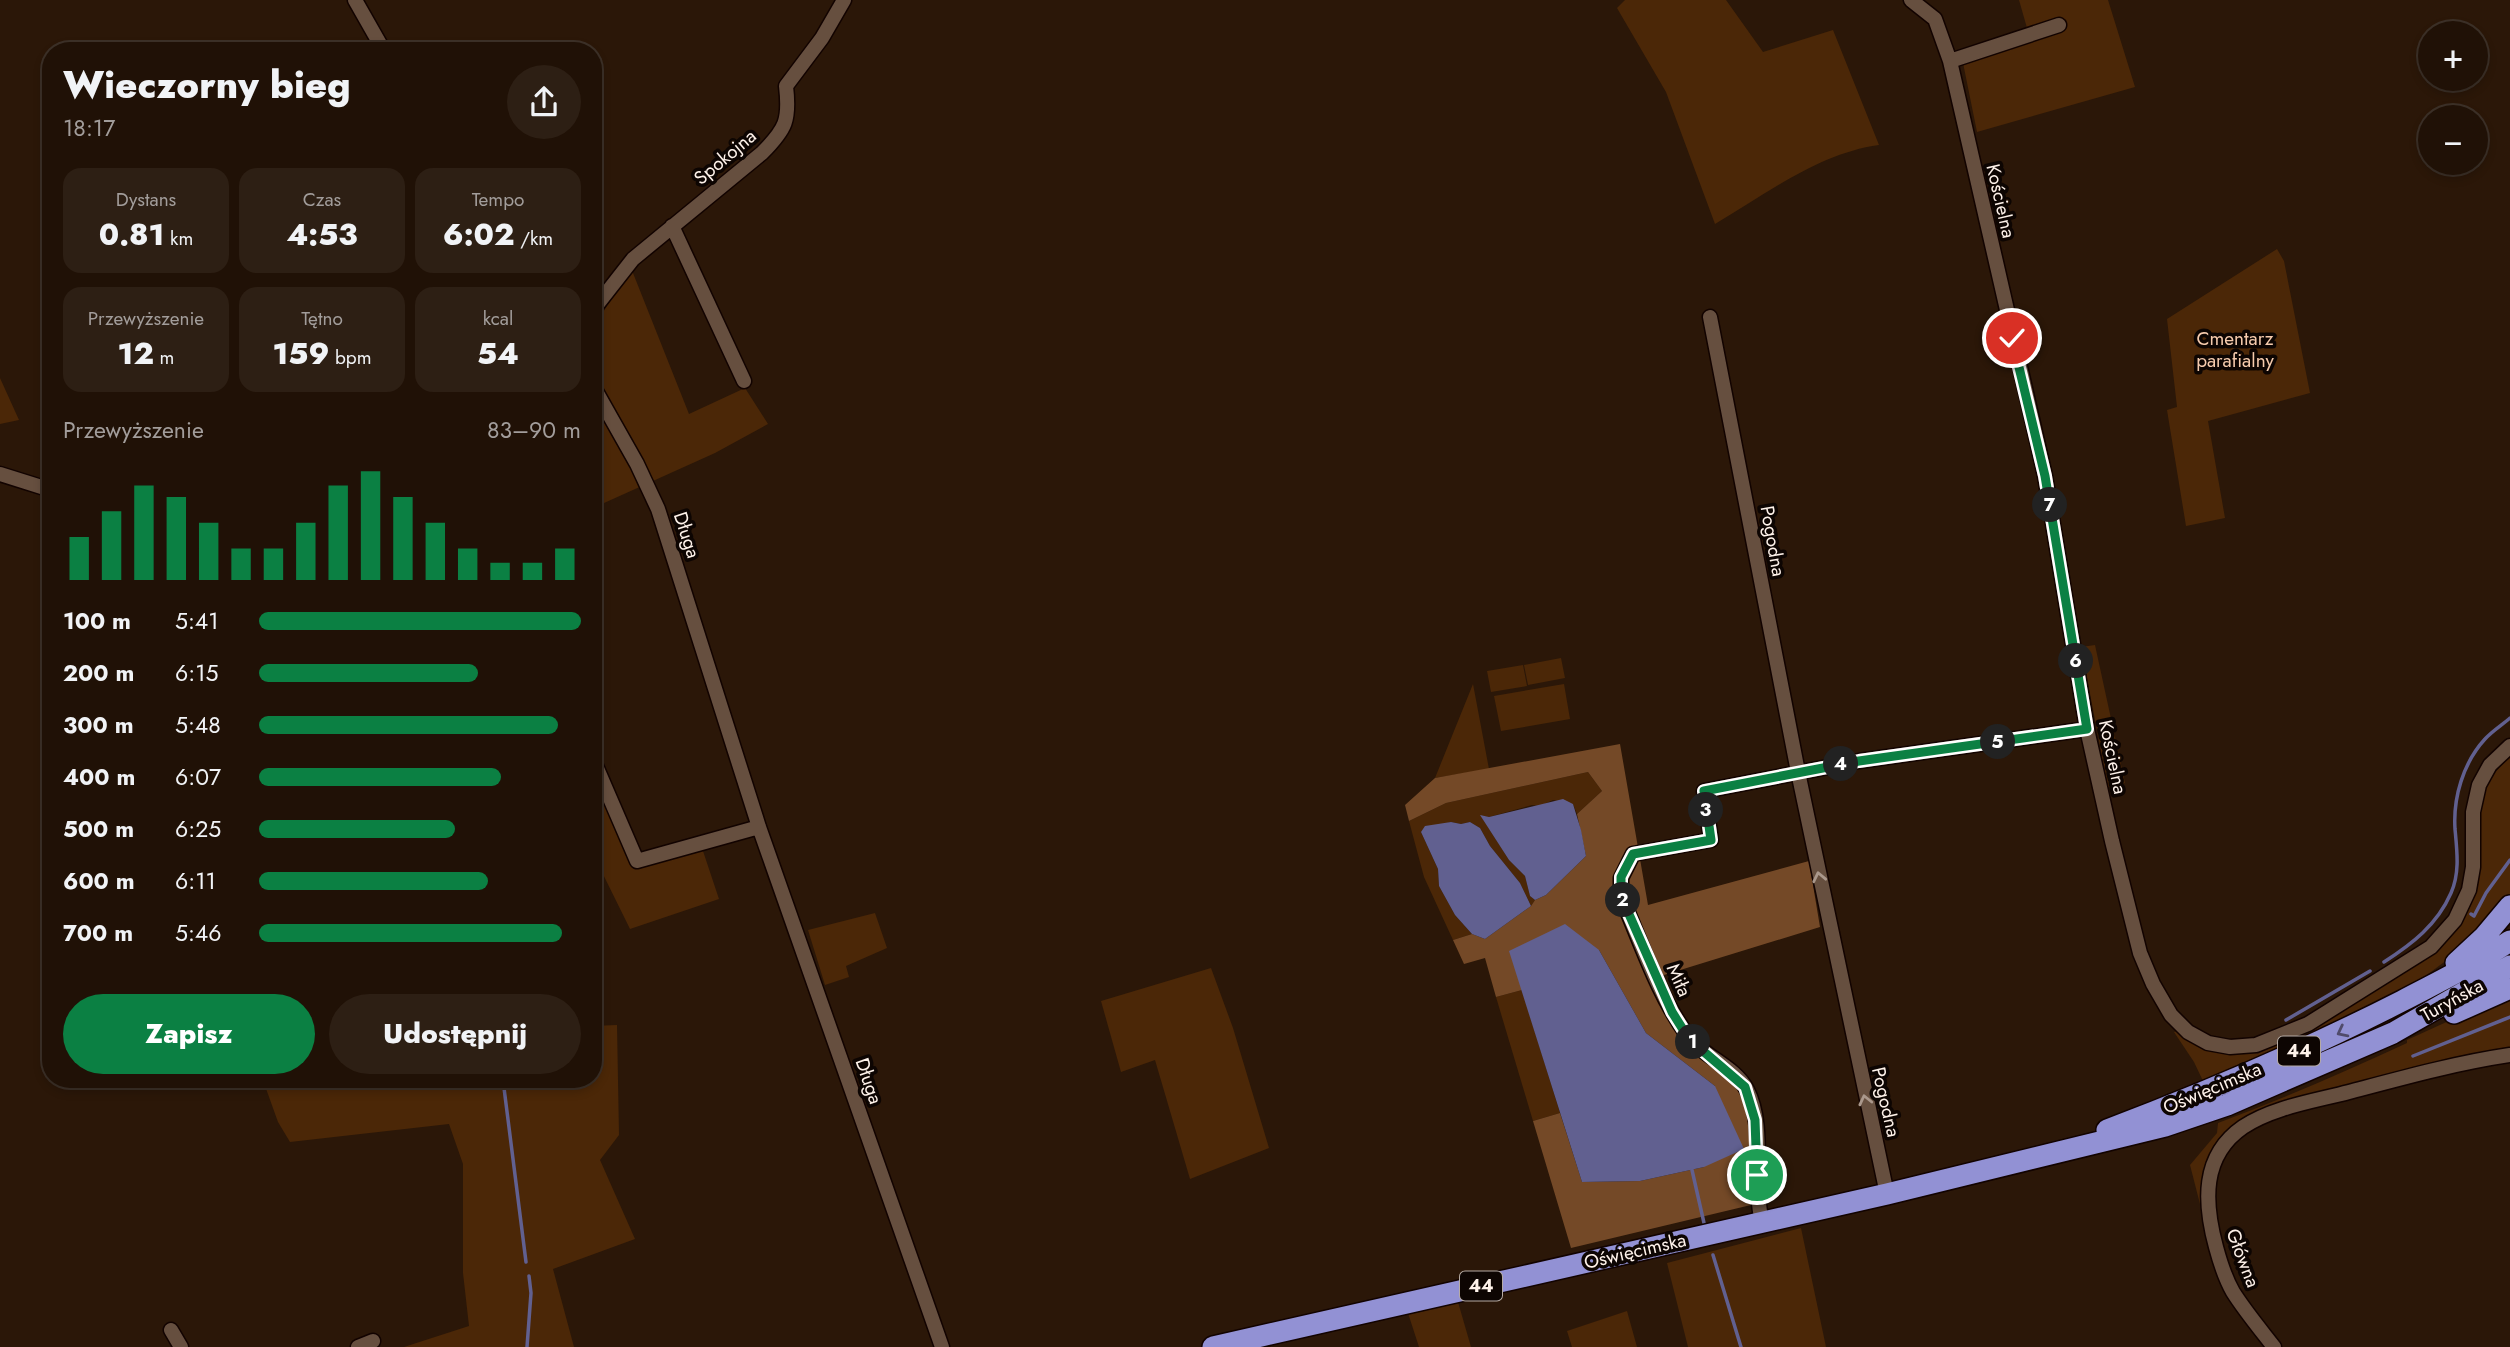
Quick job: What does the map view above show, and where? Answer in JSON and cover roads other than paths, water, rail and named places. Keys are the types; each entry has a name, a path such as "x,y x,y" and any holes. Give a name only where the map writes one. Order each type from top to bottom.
{"highway":[{"path":"2402,1001 2464,957 2510,906"},
{"name":"Turyńska","path":"2402,1001 2510,942"},
{"name":"Turyńska","path":"2393,1033 2510,966"},
{"path":"2393,1033 2433,1023 2510,988"},
{"name":"Oświęcimska","path":"2056,1151 2280,1060 2333,1037 2402,1001"},
{"name":"Oświęcimska","path":"1213,1347 2137,1134 2197,1116 2286,1081 2393,1033"}],"street":[{"path":"355,0 379,42"},
{"name":"Spokojna","path":"602,298 632,259 762,153 780,134 789,110 786,86 822,38 844,0"},
{"name":"Kościelna","path":"1911,0 1935,19 1950,61 2045,476 2087,729 2140,953 2171,1016 2184,1029 2208,1043 2230,1047 2264,1043 2308,1024 2412,960 2444,935 2462,908 2471,882 2473,812 2477,791 2490,765 2510,746"},
{"path":"1950,61 2059,25"},
{"path":"672,226 744,381"},
{"name":"Pogodna","path":"1710,317 1798,772 1886,1194"},
{"name":"Długa","path":"602,402 637,464 658,509 760,827 942,1347"},
{"path":"2,471 42,487"},
{"path":"1798,772 2087,729"},
{"name":"Miła","path":"1762,1222 1757,1194 1755,1120 1748,1093 1734,1074 1707,1056 1689,1039 1672,1012 1621,896 1621,877 1633,854 1711,840 1704,791 1798,772"},
{"path":"602,780 637,862 760,827"},
{"name":"Główna","path":"2274,1347 2232,1291 2221,1263 2208,1213 2207,1187 2215,1159 2230,1138 2253,1121 2284,1110 2404,1077 2510,1055"},
{"path":"358,1347 373,1342"}],"water":[{"path":"1563,799 1573,804 1586,856 1546,895 1535,900 1530,896 1525,876 1509,860 1480,815 1489,817"},
{"path":"1470,822 1480,828 1490,846 1520,883 1531,906 1485,939 1472,934 1455,915 1439,886 1438,869 1421,832 1425,826"},
{"path":"1565,924 1599,950 1646,1033 1715,1086 1744,1149 1704,1167 1640,1181 1582,1182 1509,951"}],"waterway":[{"path":"2384,962 2423,933 2439,915 2451,893 2457,870 2455,817 2461,781 2477,748 2510,718"},
{"path":"2471,914 2474,916 2486,893 2510,860"},
{"path":"2286,1020 2370,971"},
{"path":"2413,1056 2510,1017"},
{"path":"504,1088 526,1262"},
{"path":"1692,1170 1704,1223"},
{"path":"1713,1255 1741,1347"},
{"path":"527,1347 531,1293 529,1276"}],"park label":[{"name":"Cmentarz parafialny","path":"2235,349"}]}
